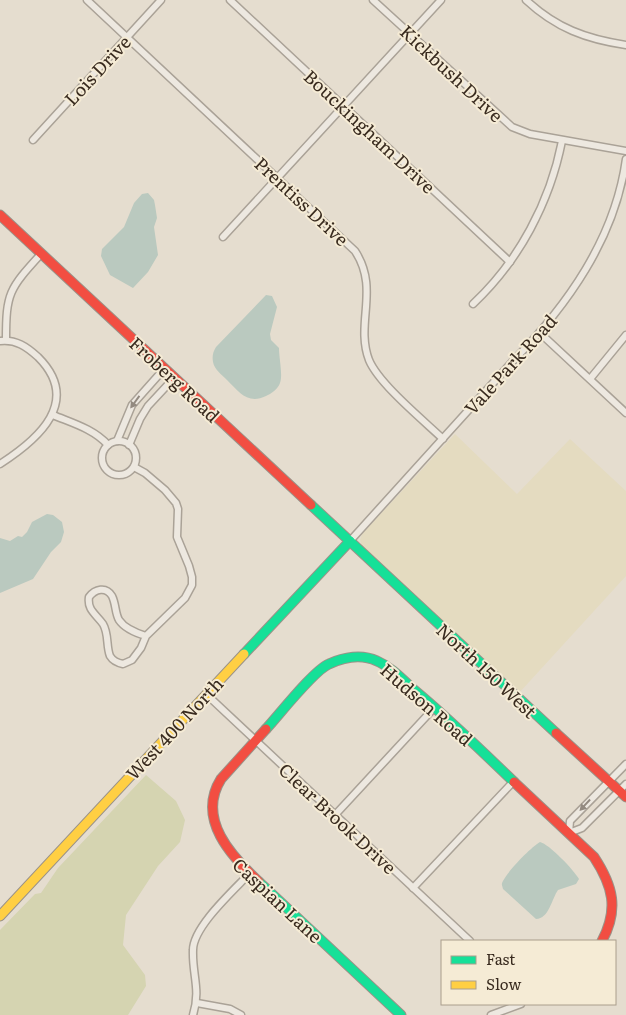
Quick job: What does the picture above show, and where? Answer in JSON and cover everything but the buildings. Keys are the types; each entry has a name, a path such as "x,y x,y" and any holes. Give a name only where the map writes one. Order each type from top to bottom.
{"street":[{"name":"Prentiss Drive","path":"87,0 351,247 362,265 367,283 365,338 369,361 383,381 443,439"},
{"name":"Lois Drive","path":"33,140 161,0"},
{"name":"Bouckingham Drive","path":"230,0 510,262"},
{"name":"Kickbush Drive","path":"373,0 512,128 562,141 626,151"},
{"path":"223,237 441,0"},
{"path":"526,0 554,23 579,35 626,45"},
{"path":"473,304 510,262 526,237 540,209 562,141"},
{"name":"Vale Park Road","path":"350,541 540,333 572,292 596,249 614,204 626,159"},
{"name":"Froberg Road","path":"0,215 350,541"},
{"path":"0,464 40,433 53,415 57,394 51,374 43,362 16,342 3,341 10,293 17,280 41,254"},
{"path":"540,333 626,413"},
{"path":"590,379 626,335"},
{"path":"117,441 132,405 164,369"},
{"path":"129,445 148,406 174,378"},
{"path":"53,415 89,430 100,436 108,445"},
{"path":"117,441 129,445 135,452 136,461 134,466 130,471 122,475 108,472 104,468 103,451 108,445 117,441"},
{"path":"134,466 165,490 176,503 178,510 177,538 190,566 192,585 185,598 146,636 142,648 132,660 123,664 110,656 107,635 103,625 90,609 88,603 89,597 98,590 108,592 112,596 118,619 128,629 146,636"},
{"name":"West 400 North","path":"0,916 350,541"},
{"name":"North 150 West","path":"350,541 622,794"},
{"name":"Hudson Road","path":"255,740 317,673 328,664 352,657 365,657 378,661 435,707 594,857 609,882 612,894 611,923 602,940"},
{"name":"Clear Brook Drive","path":"206,694 469,940"},
{"path":"335,815 435,707"},
{"name":"Caspian Lane","path":"255,740 226,771 216,787 213,799 213,813 220,838 227,851 249,874 401,1015"},
{"path":"626,764 570,821 569,834 582,828 622,794 626,784"},
{"path":"414,888 513,782"},
{"path":"193,1015 197,1003 193,952 194,940 206,922 249,874"},
{"path":"197,1003 230,1009 241,1015"},
{"path":"491,1015 510,1006"}],"shaded area":[{"path":"148,193 154,200 155,205 157,218 154,227 158,255 148,272 133,288 110,275 101,256 102,249 124,227 134,203 142,194"},
{"path":"266,295 272,296 277,307 270,334 271,340 279,348 281,380 278,387 272,393 254,399 240,393 218,372 214,365 213,352"},
{"path":"455,434 517,494 570,439 626,491 626,576 519,693 362,546 360,540 362,534"},
{"path":"47,514 53,515 62,522 64,532 61,542 51,552 33,579 0,593 0,538 10,541 18,536 22,537 32,522"},
{"path":"540,842 561,858 579,879 576,884 558,890 544,916 536,919 503,889 502,884 514,866"}],"green space":[{"path":"146,775 176,801 185,820 180,842 158,866 126,915 123,945 145,975 146,986 128,1015 0,1015 0,930 35,894 41,893 58,868"}],"traffic: fast":[{"path":"311,505 556,733"},
{"path":"244,654 350,541"},
{"path":"266,729 323,668 329,664 353,657 371,659 387,666 452,723 514,782"},
{"path":"259,882 401,1015"}],"traffic: slow":[{"path":"0,916 244,654"}],"traffic: jam":[{"path":"0,215 311,505"},
{"path":"259,882 238,861 220,836 215,823 213,808 214,794 221,779 266,729"},
{"path":"556,733 626,797"},
{"path":"514,782 594,857 606,878 612,898 612,908 611,918 602,940"}]}
